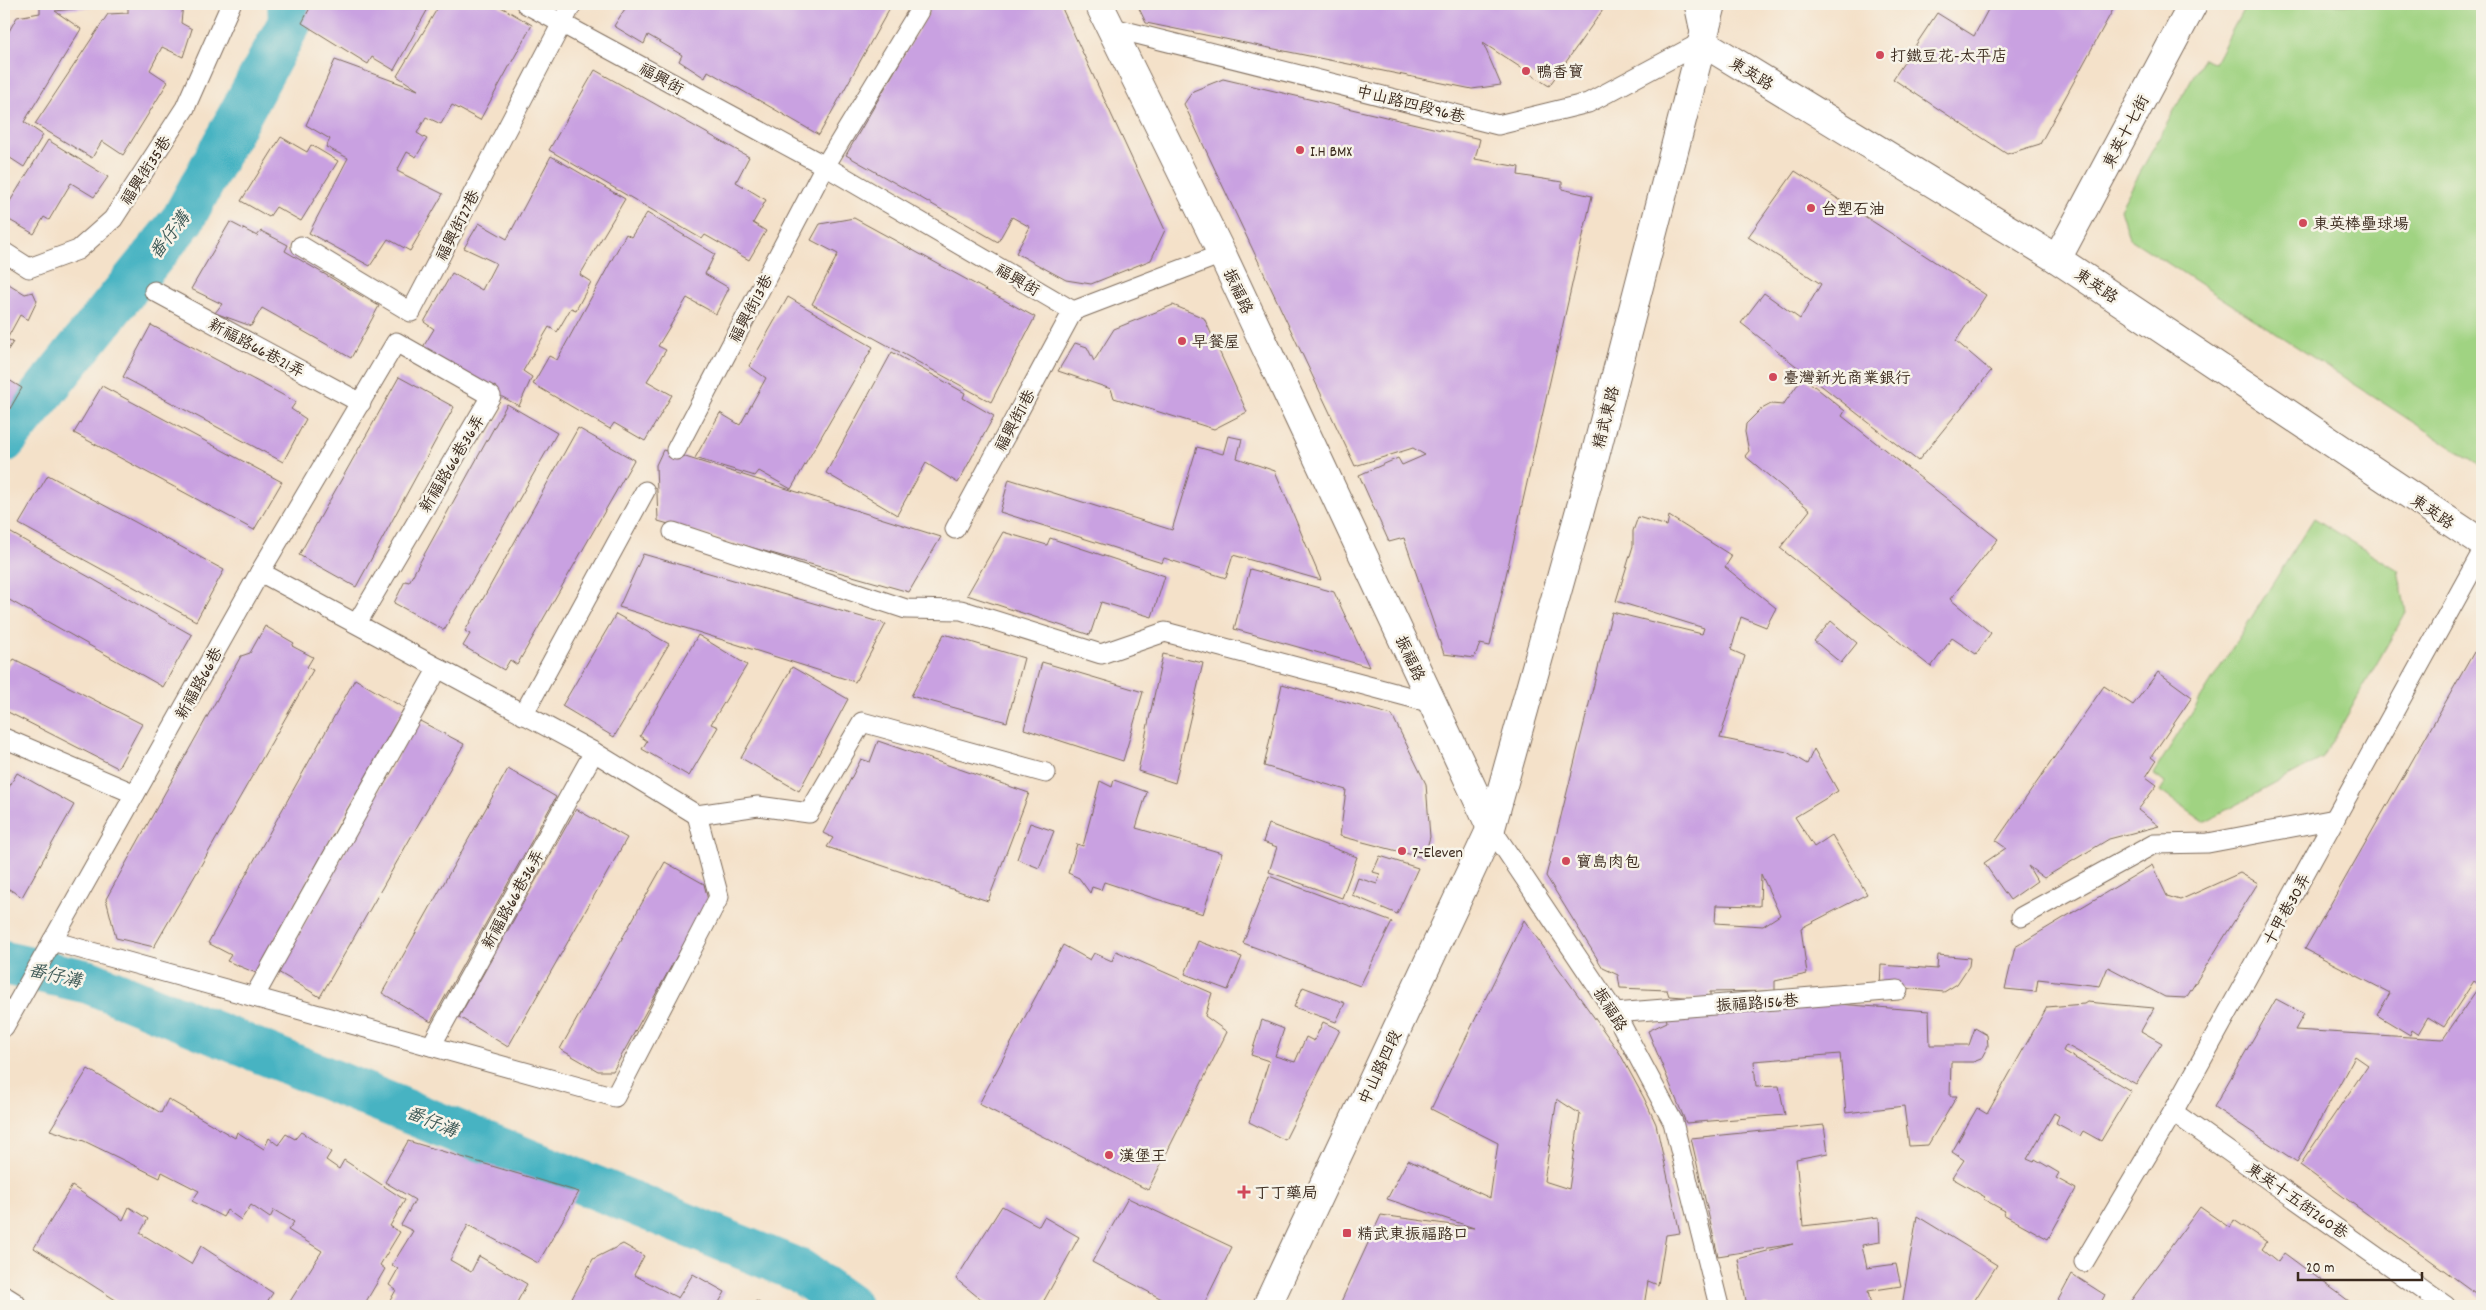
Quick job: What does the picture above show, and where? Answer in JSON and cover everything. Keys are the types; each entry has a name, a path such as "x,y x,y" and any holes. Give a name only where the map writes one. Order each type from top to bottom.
{"street":[{"name":"精武東路","path":"1491,828 1594,460 1712,4"},
{"name":"東英十七街","path":"2057,259 2193,4"},
{"name":"振福路","path":"1104,16 1222,254 1491,828"},
{"name":"東英路","path":"1702,42 2057,259 2482,544"},
{"name":"中山路四段","path":"1267,1306 1491,828"},
{"path":"4,1301 12,1306"}],"lane":[{"name":"福興街35巷","path":"4,252 29,268 78,250 113,220 185,108 231,4"},
{"name":"福興街","path":"526,4 825,166 1073,311"},
{"path":"562,23 572,4"},
{"path":"1694,4 1702,42"},
{"path":"825,166 919,11"},
{"name":"中山路四段96巷","path":"1104,16 1498,125 1588,103 1702,42"},
{"name":"福興街27巷","path":"301,246 411,312 562,23"},
{"name":"福興街13巷","path":"676,450 825,166"},
{"path":"1073,311 1222,254"},
{"name":"新福路66巷21弄","path":"154,292 361,403"},
{"name":"福興街1巷","path":"955,529 1073,311"},
{"name":"新福路66巷","path":"4,1027 260,572 396,342"},
{"name":"新福路66巷36弄","path":"356,623 491,396 396,342"},
{"path":"523,715 645,491"},
{"path":"673,532 906,609 961,610 1102,654 1165,632 1432,702"},
{"name":"十甲巷30弄","path":"2084,1262 2173,1112 2482,552"},
{"path":"260,572 594,752 697,815 758,806 809,813 862,722 1046,773"},
{"path":"254,997 438,668"},
{"path":"4,738 135,794"},
{"name":"新福路66巷36弄","path":"431,1046 594,752"},
{"path":"52,941 615,1098 720,897 697,815"},
{"path":"2021,917 2154,844 2208,843 2335,819"},
{"name":"振福路","path":"1491,828 1615,1013 1673,1122 1720,1306"},
{"name":"振福路156巷","path":"1615,1013 1898,990"},
{"name":"東英十五街260巷","path":"2173,1112 2446,1306"}],"green space":[{"name":"東英棒壘球場","path":"2246,4 2482,4 2482,467 2129,238 2120,209 2203,58 2215,63"},
{"path":"2314,518 2398,570 2406,612 2323,758 2204,822 2160,791 2165,783 2153,774"}],"building":[{"path":"40,4 110,5 55,11 81,29 24,122 43,135 24,167 4,154 4,40 17,17 40,13"},
{"path":"128,4 183,4 181,23 192,29 183,57 162,47 150,70 168,82 123,155 102,141 92,158 35,124 108,14 128,13"},
{"path":"312,4 424,4 429,7 394,70 372,57 368,64 302,23"},
{"path":"440,4 496,4 532,25 480,120 452,105 441,124 426,117 417,133 427,139 416,157 407,152 397,171 443,194 410,251 388,239 370,266 309,233 348,158 326,147 330,139 306,125 335,60 418,90 397,76"},
{"path":"628,4 892,4 819,135 708,71 705,78 679,61 682,55 648,35 644,44 614,26"},
{"path":"914,4 1060,4 1165,230 1151,260 1091,284 1066,280 1016,253 1030,227 1012,217 998,242 846,155 929,12"},
{"path":"1137,4 1607,4 1549,86 1483,43 1501,85 1472,89 1146,23"},
{"path":"1991,4 2116,4 2040,144 2007,154 1893,79 1937,13 1974,36"},
{"path":"595,70 749,157 736,182 766,200 753,223 766,231 749,260 705,235 702,239 549,150"},
{"path":"1223,79 1480,139 1475,159 1519,167 1518,175 1562,182 1562,189 1592,196 1490,646 1480,644 1474,658 1444,654 1404,538 1389,542 1359,475 1398,458 1402,465 1425,455 1413,448 1355,466 1184,104 1193,91"},
{"path":"281,137 307,152 311,145 338,161 301,221 276,207 269,217 241,201"},
{"path":"48,140 108,177 94,197 71,183 49,220 44,217 34,234 4,217 4,211"},
{"path":"551,156 625,199 580,275 591,282 576,310 571,308 557,332 549,327 523,371 532,377 519,406 420,352 434,329 424,322 452,273 482,290 496,263 464,248 479,223 507,239"},
{"path":"1795,171 1986,295 1956,341 1991,371 1918,461 1741,323 1764,293 1800,319 1821,284 1748,237"},
{"path":"647,213 715,254 705,274 729,288 716,314 687,298 658,346 666,350 647,381 672,395 645,441 614,423 610,429 533,384 549,356 557,360 626,234 631,237"},
{"path":"854,218 1035,317 991,402 812,304 838,254 811,240 820,224"},
{"path":"230,222 257,236 261,231 288,245 285,251 379,306 351,358 262,308 251,326 215,313 222,304 191,289"},
{"path":"4,281 25,294 33,292 37,301 28,320 20,315 7,339 13,342 4,356"},
{"path":"788,297 873,347 791,489 759,471 755,476 695,458 720,413 740,425 766,378 749,366"},
{"path":"1173,305 1204,318 1247,412 1214,429 1114,398 1111,389 1058,371 1075,343 1087,347 1094,361 1114,329"},
{"path":"151,325 296,402 291,409 306,419 283,462 123,377"},
{"path":"892,352 965,393 963,398 994,416 958,483 926,463 897,515 826,473"},
{"path":"4,377 22,388 4,419"},
{"path":"399,377 454,407 356,587 299,555"},
{"path":"1803,377 1845,411 1842,416 1998,539 1950,599 1991,633 1976,654 1952,638 1931,667 1780,548 1810,510 1745,456 1749,451 1745,432 1746,424 1760,410 1771,404 1783,405"},
{"path":"102,386 282,482 254,530 74,433"},
{"path":"507,404 557,433 444,630 394,603 405,581 409,582"},
{"path":"578,428 634,460 517,665 510,660 504,670 463,646 470,634 465,631"},
{"path":"1228,436 1242,439 1237,458 1275,471 1321,580 1233,555 1226,578 1164,558 1162,563 1000,512 1009,479 1172,530 1197,447 1223,454"},
{"path":"663,450 941,537 909,592 658,521 656,465"},
{"path":"48,475 224,570 196,621 19,524"},
{"path":"1669,516 1732,556 1725,567 1776,608 1766,627 1741,617 1731,650 1745,656 1720,738 1787,752 1807,764 1814,749 1838,791 1795,817 1814,847 1832,835 1867,894 1801,928 1807,974 1775,981 1775,991 1710,992 1710,999 1669,996 1667,990 1620,988 1618,975 1603,968 1546,876 1612,612 1702,634 1704,628 1616,601 1633,546 1633,531 1638,517 1667,526","holes":["1761,874 1780,915 1763,926 1715,923 1716,905 1760,906"]},
{"path":"4,529 192,635 163,687 4,597"},
{"path":"1003,532 1047,545 1050,538 1165,576 1152,617 1101,602 1090,635 967,595"},
{"path":"643,554 886,624 855,682 619,607"},
{"path":"1250,569 1334,592 1369,667 1234,629"},
{"path":"616,614 669,644 614,737 562,706"},
{"path":"1831,621 1857,643 1841,663 1814,641"},
{"path":"265,626 294,643 292,646 313,657 307,667 313,670 154,947 116,938 106,899 241,656 250,653"},
{"path":"944,634 1024,658 1007,722 911,696"},
{"path":"698,635 747,665 711,724 718,727 689,776 642,749 647,741 640,736"},
{"path":"2482,638 2482,1298 2300,1165 2368,1065 2355,1056 2297,1162 2214,1107 2276,999 2304,1014 2295,1030 2443,1039 2480,985 2474,981 2444,1027 2428,1017 2418,1034 2412,1030 2410,1035 2377,1015 2390,993 2305,949"},
{"path":"1163,654 1203,663 1175,783 1138,771"},
{"path":"14,659 142,724 118,768 4,710 4,674"},
{"path":"1042,662 1143,692 1123,761 1024,729"},
{"path":"792,667 848,699 799,791 741,758"},
{"path":"2158,672 2192,697 2151,757 2156,761 2146,777 2157,785 2138,810 2159,826 2109,839 2044,878 2028,866 2037,881 2010,900 1984,863 2006,848 1996,841 2104,686 2133,705"},
{"path":"355,679 404,708 256,973 227,961 231,955 208,943"},
{"path":"1282,684 1392,715 1426,784 1430,837 1424,858 1340,836 1346,790 1264,766"},
{"path":"418,720 464,744 320,997 278,972"},
{"path":"878,741 1029,793 988,901 827,847 833,838 823,833 861,759 870,762"},
{"path":"508,769 556,797 431,1022 382,993"},
{"path":"17,773 74,805 22,897 4,886 4,796"},
{"path":"1114,780 1147,792 1136,828 1222,853 1203,914 1104,882 1101,890 1092,887 1090,893 1079,878 1068,873 1077,844 1083,846 1100,781 1112,787"},
{"path":"576,809 627,838 508,1047 459,1017"},
{"path":"1030,823 1054,831 1039,868 1017,859"},
{"path":"1269,824 1357,857 1342,898 1269,872 1277,847 1263,842"},
{"path":"1380,856 1418,868 1397,914 1352,895 1358,878 1377,884 1380,874 1373,872"},
{"path":"665,862 704,884 708,900 613,1071 598,1071 560,1049"},
{"path":"2152,865 2167,896 2180,900 2240,873 2258,883 2186,998 2165,997 2108,967 2100,986 2038,979 2036,992 2005,989 2015,947"},
{"path":"1269,876 1392,922 1360,986 1243,943"},
{"path":"1524,920 1619,1052 1656,1124 1680,1233 1666,1235 1658,1285 1648,1281 1644,1306 1339,1306 1381,1215 1474,1228 1387,1199 1408,1160 1490,1198 1498,1143 1431,1109","holes":["1557,1099 1580,1114 1569,1189 1544,1181"]},
{"path":"1198,941 1242,957 1228,990 1185,974"},
{"path":"1063,945 1090,960 1094,953 1112,961 1116,951 1212,993 1205,1016 1227,1032 1148,1190 979,1104"},
{"path":"1938,955 1970,958 1969,966 1957,984 1944,992 1880,986 1881,965 1937,969"},
{"path":"1303,987 1345,1003 1336,1022 1294,1007"},
{"path":"2087,1002 2154,1008 2141,1031 2162,1043 2136,1084 2066,1045 2063,1051 2131,1091 2101,1141 2083,1131 2080,1136 2056,1123 2059,1116 2054,1113 2027,1159 2034,1162 2035,1159 2059,1173 2056,1178 2076,1189 2048,1239 2003,1214 2005,1211 1952,1178 1964,1160 1952,1152 1977,1108 1987,1114 2047,1007 2084,1004"},
{"path":"1664,1003 1838,1004 1929,1011 1930,1045 1969,1045 1975,1028 1987,1035 1988,1046 1981,1059 1973,1062 1951,1062 1950,1096 1957,1096 1928,1145 1909,1146 1904,1106 1846,1113 1840,1054 1754,1061 1756,1087 1779,1086 1785,1115 1686,1123 1648,1031 1667,1022"},
{"path":"1262,1020 1284,1029 1275,1056 1295,1062 1306,1037 1314,1041 1323,1022 1340,1030 1285,1140 1249,1122 1269,1061 1251,1055"},
{"path":"88,1069 161,1113 168,1099 235,1138 237,1132 264,1149 269,1138 278,1145 286,1134 295,1139 301,1132 331,1152 326,1160 339,1169 344,1160 405,1200 390,1226 400,1232 380,1265 385,1269 364,1305 367,1306 287,1306 322,1251 288,1230 294,1222 274,1210 270,1218 251,1205 241,1220 227,1210 223,1217 192,1201 199,1191 162,1172 160,1178 84,1141 50,1130"},
{"path":"1824,1125 1828,1153 1796,1159 1803,1226 1879,1217 1880,1242 1862,1245 1867,1268 1896,1264 1901,1286 1868,1291 1871,1306 1747,1306 1738,1259 1793,1244 1718,1256 1691,1138"},
{"path":"408,1141 579,1192 538,1263 468,1225 450,1260 471,1272 479,1256 527,1284 515,1306 387,1306 396,1290 389,1285 398,1269 392,1265 413,1231 401,1225 415,1200 385,1182"},
{"path":"72,1186 123,1220 129,1207 148,1219 140,1233 191,1264 201,1246 273,1293 264,1306 125,1306 34,1248"},
{"path":"1128,1198 1232,1247 1203,1306 1175,1306 1092,1262"},
{"path":"1002,1206 1039,1226 1044,1217 1079,1237 1041,1306 994,1306 978,1297 956,1279"},
{"path":"2200,1207 2230,1228 2234,1220 2267,1242 2262,1249 2278,1262 2284,1253 2353,1304 2351,1306 2127,1306"},
{"path":"1917,1216 1997,1265 1971,1306 1902,1306"},
{"path":"623,1244 644,1256 634,1275 678,1298 693,1274 725,1292 717,1306 568,1306 593,1259"},
{"path":"2072,1274 2105,1295 2099,1306 2055,1306"},
{"path":"756,1301 765,1306 753,1306"}],"waterway":[{"name":"番仔溝","path":"4,441 183,219 290,22 289,4"},
{"name":"番仔溝","path":"4,963 89,982 800,1271 849,1306"}],"place":[{"name":"打鐵豆花-太平店","path":"1880,55"},
{"name":"鴨香寶","path":"1526,71"},
{"name":"I.H BMX","path":"1300,150"},
{"name":"台塑石油","path":"1811,208"},
{"name":"東英棒壘球場","path":"2303,223"},
{"name":"早餐屋","path":"1182,341"},
{"name":"臺灣新光商業銀行","path":"1773,377"},
{"name":"7-Eleven","path":"1402,851"},
{"name":"寶島肉包","path":"1566,861"},
{"name":"漢堡王","path":"1109,1155"},
{"name":"丁丁藥局","path":"1244,1192"},
{"name":"精武東振福路口","path":"1347,1233"}]}
